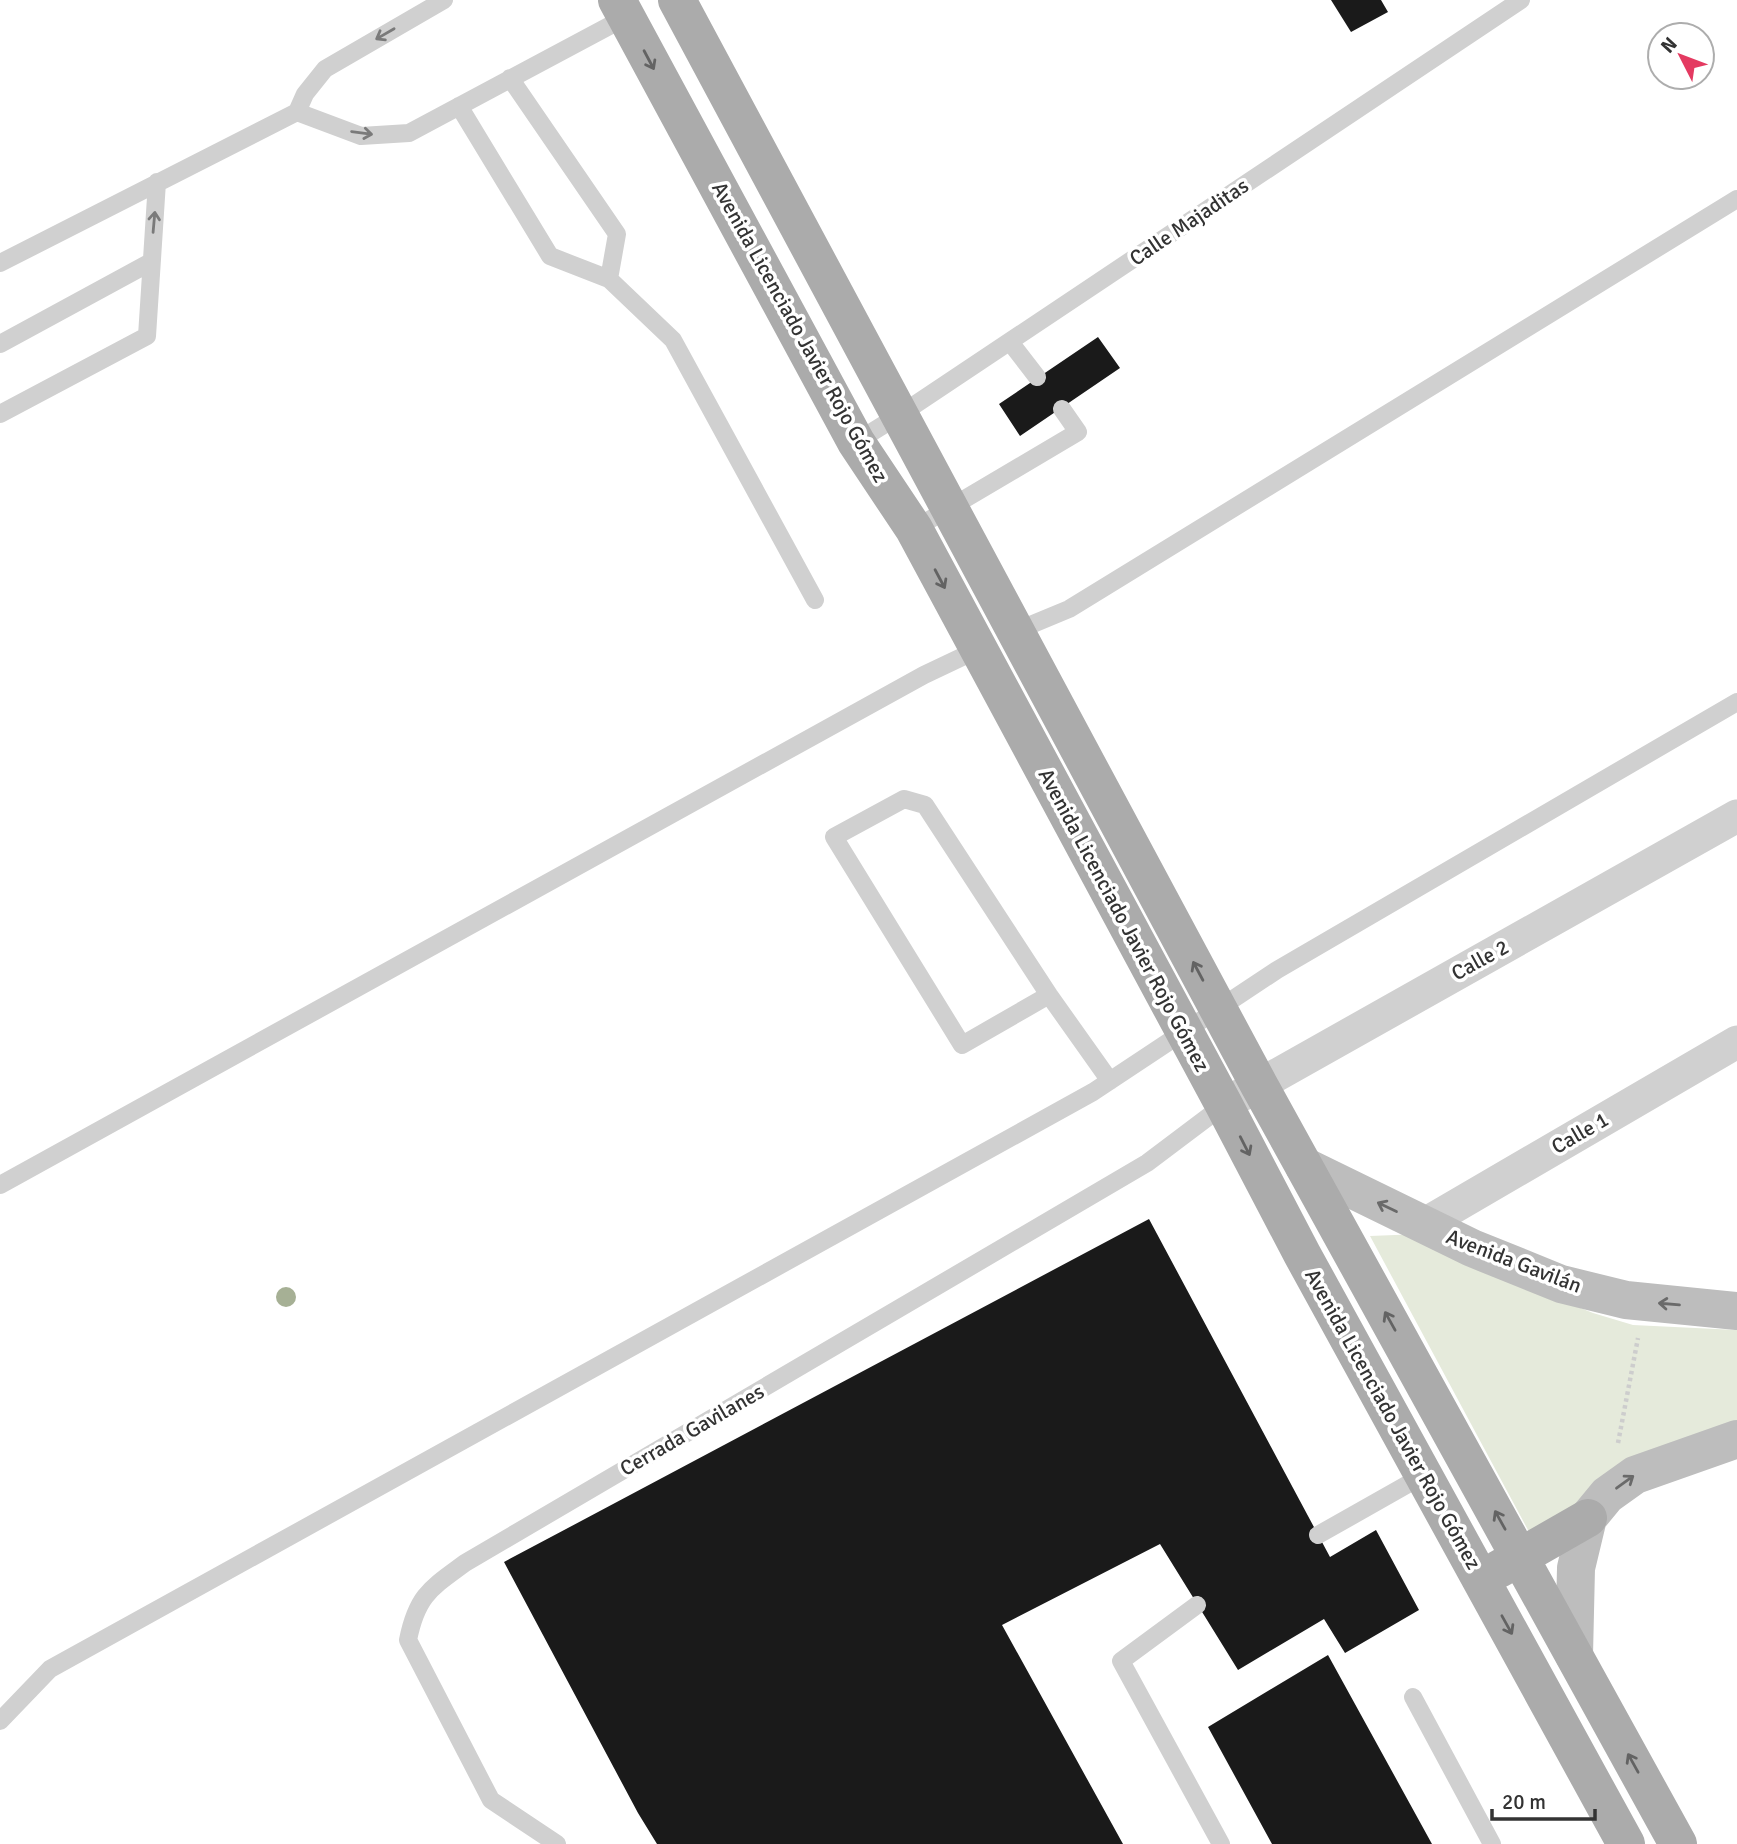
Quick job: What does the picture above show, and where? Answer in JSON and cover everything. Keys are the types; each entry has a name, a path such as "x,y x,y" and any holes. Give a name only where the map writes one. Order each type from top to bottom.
{"main road":[{"name":"Avenida Licenciado Javier Rojo Gómez","path":"677,0 1259,1085 1678,1844"},
{"name":"Avenida Licenciado Javier Rojo Gómez","path":"621,8 856,442 914,529 1224,1105 1301,1254 1626,1844"},
{"name":"Avenida Gavilán","path":"1304,1166 1423,1225 1561,1284 1645,1302 1737,1311"},
{"path":"1301,1254 1340,1231"},
{"path":"1482,1579 1598,1506 1635,1475 1737,1439"},
{"path":"1574,1655 1576,1568 1598,1506"}],"street":[{"name":"Calle 2","path":"1224,1105 1737,816"},
{"name":"Calle 1","path":"1423,1225 1737,1042"}],"lane":[{"path":"0,263 297,112 305,94 325,69 444,0"},
{"name":"Calle Majaditas","path":"856,442 1521,0"},
{"path":"297,112 361,136 410,133 510,78 621,8"},
{"path":"510,78 617,234 609,279"},
{"path":"459,106 550,256 609,279 673,340 815,600"},
{"path":"0,414 147,336 158,182"},
{"path":"0,1185 924,675 1016,630 1069,609 1737,199"},
{"path":"0,344 151,262"},
{"path":"1010,342 1037,377"},
{"path":"914,529 1078,432 1062,409"},
{"path":"0,1721 50,1669 1057,1113 1219,1011 1277,970 1737,702"},
{"path":"1049,995 962,1045 834,837 904,799 925,805 1049,995 1110,1081"},
{"name":"Cerrada Gavilanes","path":"557,1844 491,1800 408,1640 413,1614 428,1591 466,1563 1147,1163 1224,1105"},
{"path":"1318,1535 1424,1475"},
{"path":"1197,1605 1121,1661 1221,1844"},
{"path":"1413,1697 1492,1844"}],"path":[{"path":"1598,1506 1645,1302"}],"shaded area":[{"path":"1420,1234 1511,1280 1593,1313 1633,1325 1737,1330 1737,1434 1535,1543 1370,1236"}],"building":[{"path":"1331,0 1381,0 1388,12 1351,32"},
{"path":"1098,337 1120,368 1020,436 999,404"},
{"path":"1149,1219 1330,1557 1376,1530 1419,1610 1345,1653 1324,1619 1238,1670 1160,1544 1002,1625 1123,1844 657,1844 504,1562"},
{"path":"1328,1655 1432,1844 1272,1844 1208,1727"}]}
